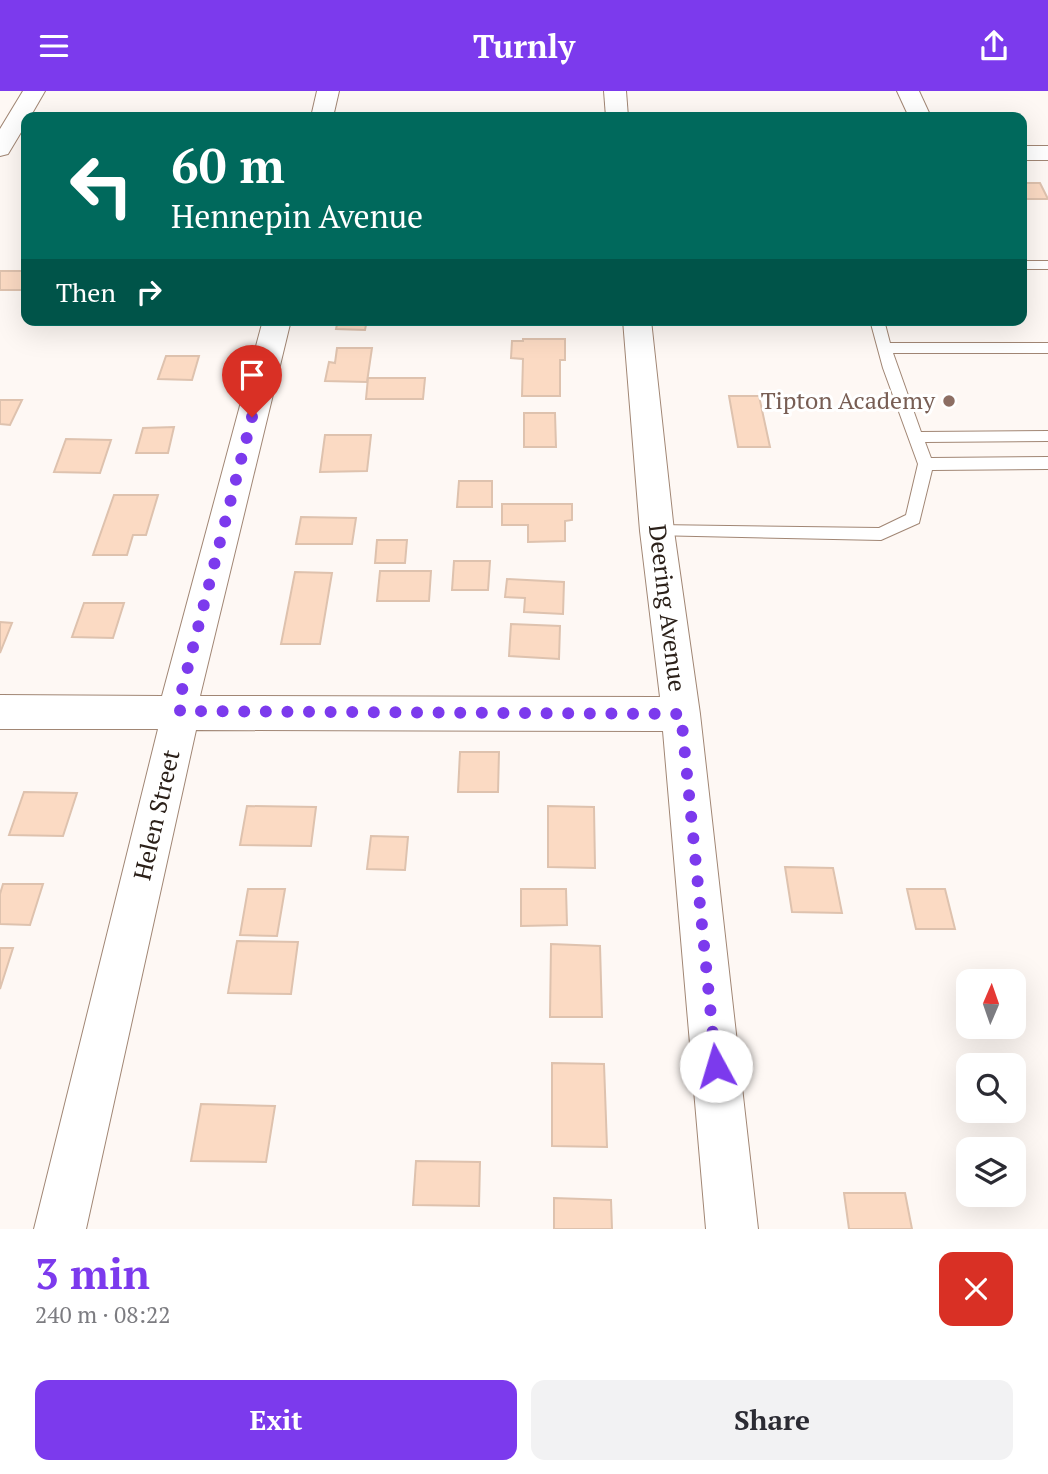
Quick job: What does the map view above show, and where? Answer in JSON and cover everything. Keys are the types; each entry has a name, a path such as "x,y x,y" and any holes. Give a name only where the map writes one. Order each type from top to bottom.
{"street":[{"path":"22,112 34,91"},
{"path":"323,112 328,91"},
{"path":"615,91 617,112"},
{"path":"908,91 918,112"},
{"path":"0,149 21,113"},
{"path":"1027,153 1048,153"},
{"path":"0,155 21,155"},
{"name":"Helen Street","path":"60,1229 180,711 181,694 275,326"},
{"name":"Deering Avenue","path":"637,326 657,531 681,714 732,1229"},
{"path":"0,712 681,714"}],"lane":[{"path":"1027,265 1048,265"},
{"path":"657,531 881,534 913,519 926,464 879,326"},
{"path":"885,348 1048,348"},
{"path":"916,437 1048,436"},
{"path":"926,464 1048,463"}],"building":[{"path":"1027,183 1040,183 1048,199 1027,199"},
{"path":"0,271 21,271 21,290 0,290"},
{"path":"337,326 366,326 365,330 336,329"},
{"path":"565,339 565,360 560,360 560,396 522,396 523,359 511,358 512,341"},
{"path":"337,348 372,348 367,382 325,381 329,362 335,363"},
{"path":"166,356 199,356 192,380 158,379"},
{"path":"368,378 425,378 423,399 366,399"},
{"path":"729,396 759,396 770,447 738,447"},
{"path":"0,400 22,400 10,425 0,424"},
{"path":"524,413 555,413 556,447 524,447"},
{"path":"174,427 168,453 136,453 143,428"},
{"path":"325,435 371,435 367,471 320,472"},
{"path":"66,439 111,440 100,473 54,472"},
{"path":"459,481 492,481 492,507 457,507"},
{"path":"114,495 158,495 146,535 133,535 127,555 93,555"},
{"path":"502,504 572,504 572,520 565,521 565,541 528,542 528,525 502,525"},
{"path":"301,517 356,518 352,544 296,544"},
{"path":"377,540 407,540 405,563 375,563"},
{"path":"454,561 490,561 488,590 452,590"},
{"path":"380,571 431,571 429,601 377,601"},
{"path":"295,572 332,573 320,644 281,644"},
{"path":"507,579 564,582 563,614 524,612 525,598 505,597"},
{"path":"84,603 124,603 113,638 72,637"},
{"path":"0,622 12,623 0,653"},
{"path":"511,624 560,626 559,659 509,656"},
{"path":"460,752 499,752 498,792 458,792"},
{"path":"24,792 77,793 63,836 9,835"},
{"path":"247,806 316,807 311,846 240,845"},
{"path":"548,806 594,807 595,868 548,867"},
{"path":"371,836 408,837 405,870 367,869"},
{"path":"785,867 833,868 842,913 792,912"},
{"path":"3,884 43,884 30,925 0,924 0,894"},
{"path":"248,889 285,889 277,936 240,935"},
{"path":"521,889 566,889 567,925 521,926"},
{"path":"907,889 945,889 955,929 916,929"},
{"path":"237,941 298,942 291,994 228,993"},
{"path":"551,944 600,946 602,1017 550,1017"},
{"path":"0,948 13,948 0,989"},
{"path":"552,1063 604,1064 607,1147 552,1146"},
{"path":"201,1104 275,1106 266,1162 191,1161"},
{"path":"416,1161 480,1162 479,1206 413,1205"},
{"path":"844,1193 905,1193 912,1229 849,1229"},
{"path":"554,1198 611,1200 612,1229 554,1229"}],"place":[{"name":"Tipton Academy","path":"949,401"}],"route":[{"path":"252,417 181,694 180,711 681,714 716,1066"}]}
